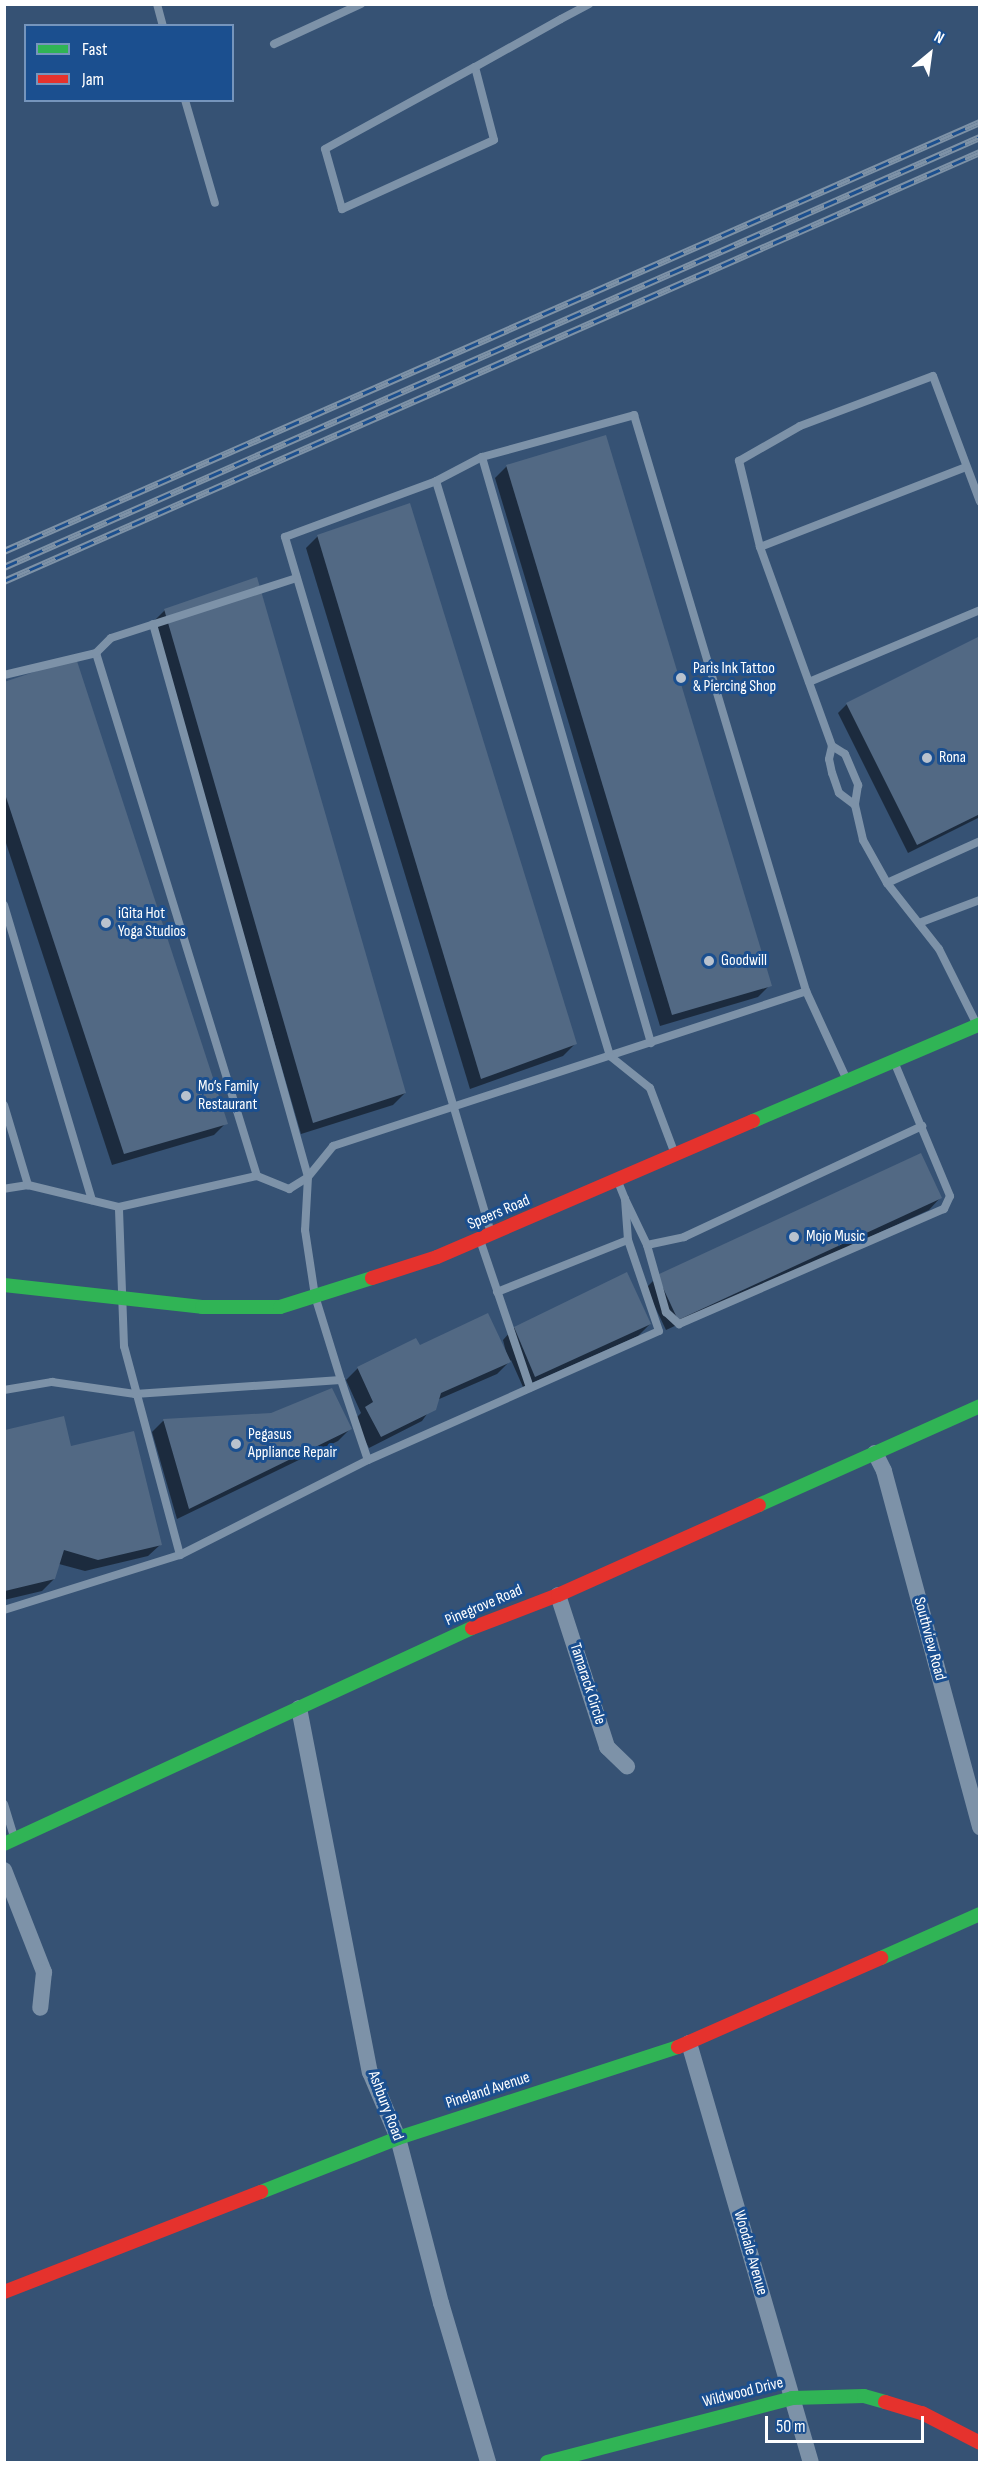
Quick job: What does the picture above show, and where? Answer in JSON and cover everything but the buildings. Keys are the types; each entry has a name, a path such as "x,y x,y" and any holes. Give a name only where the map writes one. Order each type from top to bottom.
{"street":[{"name":"Speers Road","path":"4,1285 202,1307 280,1307 437,1257 978,1025"},
{"name":"Pinegrove Road","path":"10,1842 506,1612 558,1595 980,1406"},
{"name":"Southview Road","path":"875,1453 884,1471 980,1827"},
{"name":"Tamarack Circle","path":"558,1595 607,1747 627,1767"},
{"name":"Ashbury Road","path":"299,1708 370,2072 398,2138 441,2303 488,2463"},
{"path":"4,1870 44,1972 40,2008"},
{"name":"Pineland Avenue","path":"4,2292 398,2138 689,2043 980,1914"},
{"name":"Woodale Avenue","path":"689,2043 811,2463"},
{"name":"Wildwood Drive","path":"547,2463 792,2397 864,2396 922,2413 980,2443"}],"lane":[{"path":"158,4 163,24"},
{"path":"274,44 361,4"},
{"path":"475,67 494,140 342,209 325,149 588,4"},
{"path":"186,102 215,202"},
{"path":"855,805 839,793 829,759 832,746 760,547 739,461 800,426 933,376 980,502"},
{"path":"530,1388 497,1292 454,1108 285,537 436,481 482,457 634,415 806,991 847,1081"},
{"path":"482,457 651,1043"},
{"path":"760,547 966,468"},
{"path":"436,481 610,1056 650,1088 675,1155"},
{"path":"4,675 96,653 111,638 297,578"},
{"path":"809,682 980,610"},
{"path":"153,624 308,1177 304,1230 315,1296 368,1460"},
{"path":"96,653 257,1176"},
{"path":"832,746 845,754 858,785 855,805 863,840 887,883 939,949 978,1025"},
{"path":"887,883 980,842"},
{"path":"919,923 980,900"},
{"path":"4,905 92,1200"},
{"path":"4,1189 28,1185 119,1207 257,1176 289,1189 308,1177 333,1146 806,991"},
{"path":"618,1180 647,1245 666,1312 679,1324 913,1223 944,1209 950,1196 893,1061"},
{"path":"4,1105 28,1185"},
{"path":"647,1245 684,1237 922,1126"},
{"path":"4,1610 180,1555 368,1460 659,1331 628,1240 625,1199"},
{"path":"119,1207 125,1297 124,1346 180,1555"},
{"path":"497,1292 628,1240"},
{"path":"4,1389 52,1382 135,1394 341,1380"},
{"path":"4,1804 10,1842"}],"railway":[{"path":"4,551 980,122"},
{"path":"4,567 980,137"},
{"path":"4,581 980,152"}],"traffic: fast":[{"path":"753,1121 980,1024"},
{"path":"4,1285 202,1307 280,1307 372,1278"},
{"path":"759,1505 980,1406"},
{"path":"4,1844 472,1628"},
{"path":"881,1958 980,1914"},
{"path":"261,2192 398,2138 678,2047"},
{"path":"547,2462 792,2398 864,2396 885,2402"}],"traffic: jam":[{"path":"372,1278 437,1257 753,1121"},
{"path":"472,1628 558,1595 759,1505"},
{"path":"678,2047 881,1958"},
{"path":"4,2292 261,2192"},
{"path":"885,2402 922,2413 980,2443"}],"place":[{"name":"Paris Ink Tattoo & Piercing Shop","path":"681,678"},
{"name":"Rona","path":"927,758"},
{"name":"iGita Hot Yoga Studios","path":"106,923"},
{"name":"Goodwill","path":"709,961"},
{"name":"Mo‘s Family Restaurant","path":"186,1096"},
{"name":"Mojo Music","path":"794,1237"},
{"name":"Pegasus Appliance Repair","path":"236,1444"}]}
